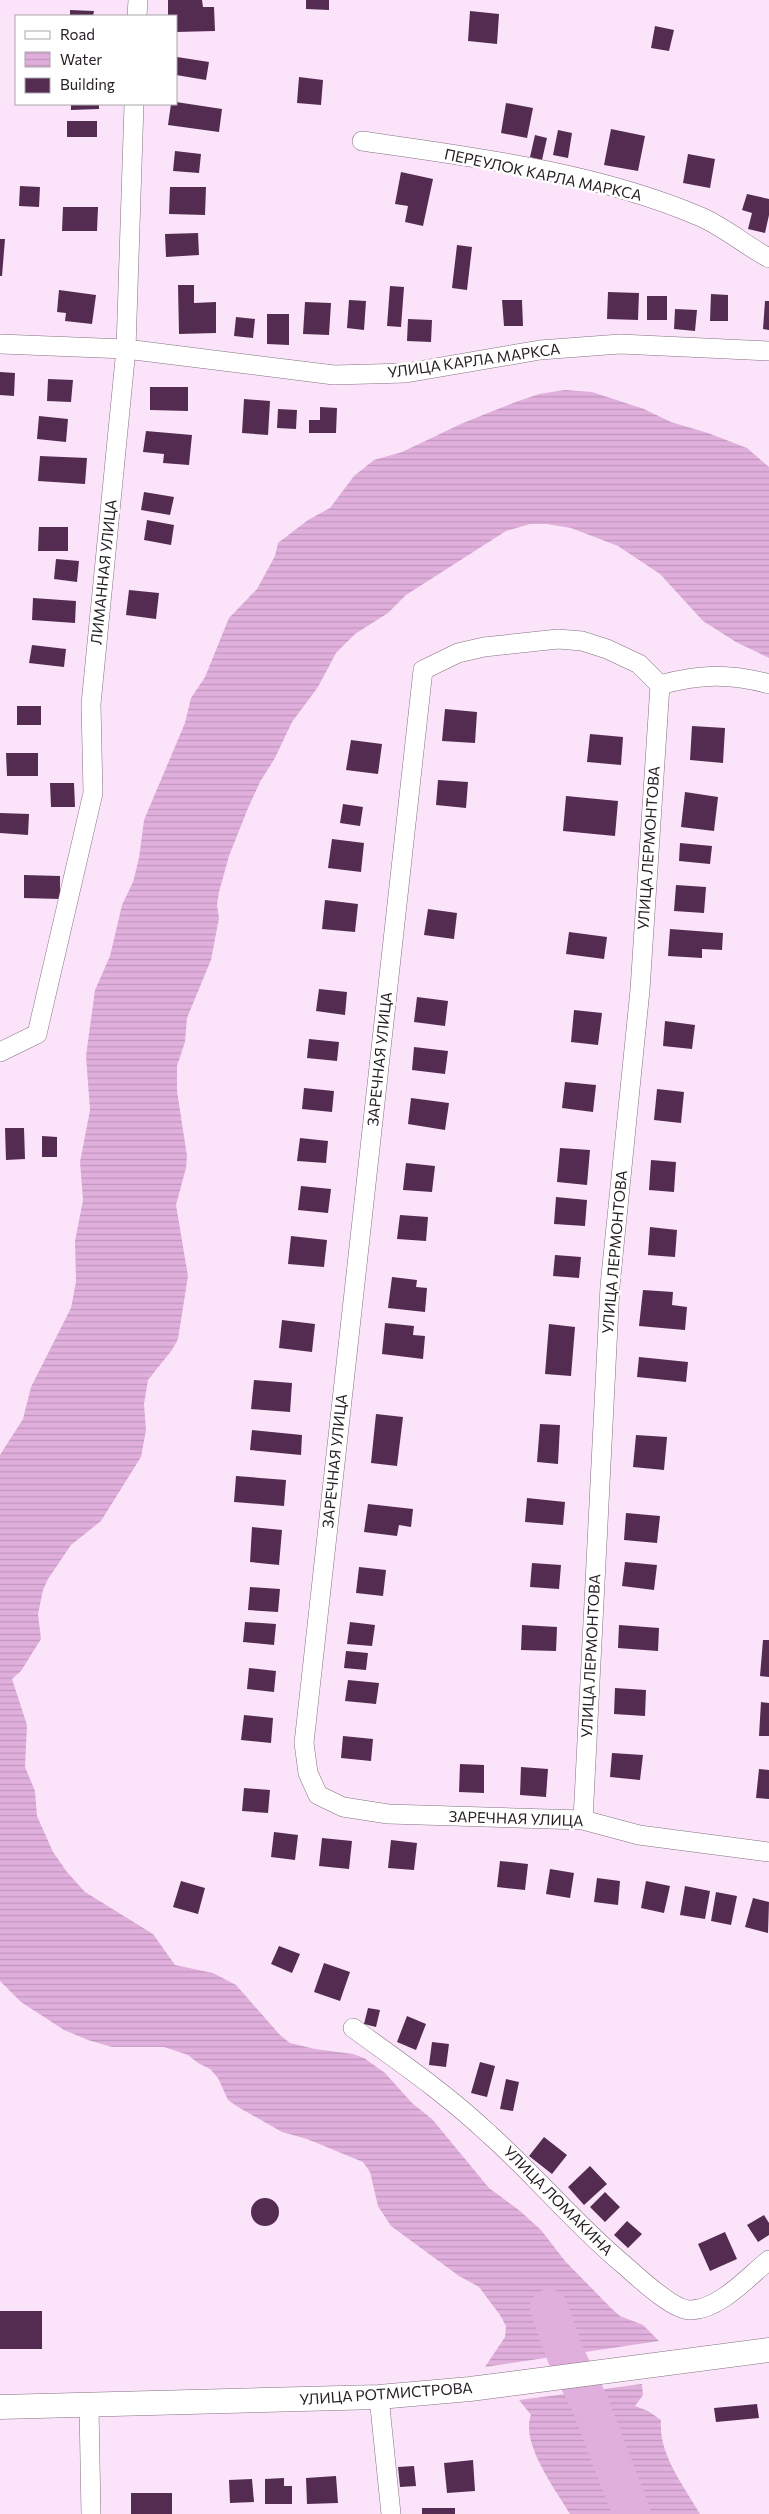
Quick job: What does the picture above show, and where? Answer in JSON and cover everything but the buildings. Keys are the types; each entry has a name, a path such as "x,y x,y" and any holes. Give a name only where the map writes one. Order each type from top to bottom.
{"street":[{"path":"137,15 138,0"},
{"name":"ЛИМАННАЯ УЛИЦА","path":"0,1052 37,1034 93,793 91,704 126,349 134,105"},
{"name":"ПЕРЕУЛОК КАРЛА МАРКСА","path":"362,141 462,155 616,188 702,218 732,233 769,258"},
{"name":"УЛИЦА КАРЛА МАРКСА","path":"0,344 126,349 334,375 406,373 540,350 620,344 769,351"},
{"name":"ЗАРЕЧНАЯ УЛИЦА","path":"660,685 639,664 607,649 582,641 558,639 484,647 458,653 423,670 304,1743 308,1774 318,1795 352,1808 388,1814 583,1820 639,1835 769,1852"},
{"path":"660,685 690,677 716,676 745,677 769,684"},
{"name":"УЛИЦА ЛЕРМОНТОВА","path":"583,1820 610,1286 640,990 660,685"},
{"name":"УЛИЦА ЛОМАКИНА","path":"353,2028 441,2092 491,2135 614,2257 665,2300 689,2311 707,2307 726,2295 769,2260"},
{"name":"УЛИЦА РОТМИСТРОВА","path":"0,2407 379,2397 470,2389 769,2350"},
{"path":"379,2397 391,2514"},
{"path":"89,2406 90,2514"}],"water":[{"path":"565,390 592,392 644,409 671,422 708,433 747,448 769,467 769,658 736,642 703,621 660,574 618,546 571,528 547,524 530,524 506,531 406,595 388,613 355,634 336,653 318,687 292,722 248,808 229,856 219,892 217,905 219,918 211,960 187,1018 185,1042 177,1066 177,1091 187,1156 186,1168 176,1205 188,1276 178,1339 172,1350 148,1380 144,1404 146,1430 141,1457 101,1521 71,1545 48,1579 43,1590 38,1614 41,1639 21,1671 12,1679 27,1725 25,1767 35,1791 37,1816 53,1852 67,1872 85,1892 153,1934 175,1965 213,1973 236,1985 280,2035 290,2043 315,2049 353,2054 364,2058 385,2073 412,2103 432,2119 489,2188 520,2211 541,2230 565,2261 611,2308 620,2316 643,2325 659,2341 485,2367 505,2337 506,2326 500,2315 479,2287 459,2276 391,2226 378,2206 370,2172 363,2162 307,2139 282,2132 238,2107 228,2100 218,2078 210,2069 188,2055 164,2047 112,2047 88,2040 64,2030 21,2002 0,1981 0,1455 23,1419 31,1387 71,1308 76,1282 75,1241 83,1200 80,1162 90,1110 86,1056 95,990 110,956 122,905 133,882 139,858 144,820 185,723 191,698 205,677 229,618 257,589 275,556 278,543 308,520 330,508 354,476 374,460 402,452 463,423 513,403 539,394"},
{"path":"642,2384 643,2395 635,2406 648,2411 661,2420 661,2433 668,2457 673,2469 700,2514 570,2514 541,2466 530,2439 529,2426 531,2415 519,2400"}],"waterway":[{"path":"549,2308 566,2356 590,2404 632,2514"}]}
